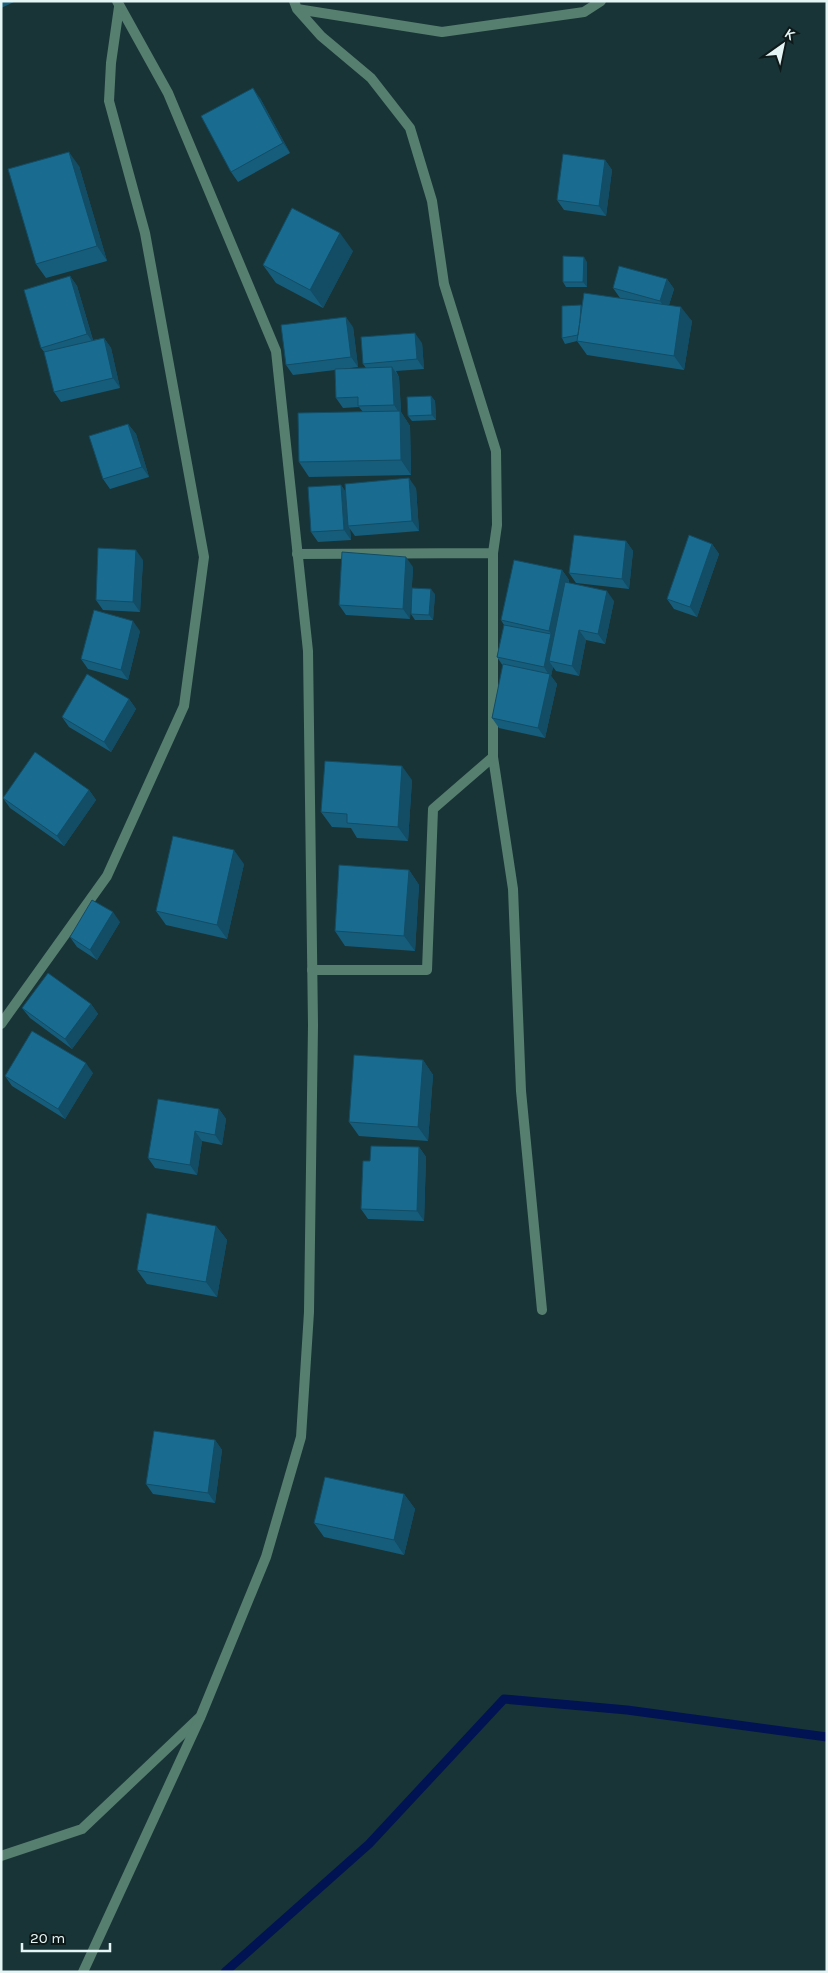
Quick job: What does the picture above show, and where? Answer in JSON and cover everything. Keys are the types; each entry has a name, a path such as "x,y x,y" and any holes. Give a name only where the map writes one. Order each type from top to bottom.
{"street":[{"path":"296,5 442,32 584,12 601,1"},
{"path":"83,1972 200,1718 266,1557 301,1437 309,1312 312,970 308,651 276,351 168,94 118,4"},
{"path":"1,1024 107,876 184,706 204,558 145,233 109,101 118,4"},
{"path":"296,5 321,36 371,78 410,128 432,201 444,284 496,451 497,525 493,553 492,757 513,889 521,1091 542,1310"},
{"path":"297,554 493,553"},
{"path":"312,970 427,970 433,809 492,757"},
{"path":"1,1856 82,1829 200,1718"}],"building":[{"path":"253,88 283,143 231,172 201,116"},
{"path":"69,152 97,246 36,264 8,169"},
{"path":"563,154 605,160 599,206 557,200"},
{"path":"292,208 340,233 310,290 263,265"},
{"path":"563,256 584,257 583,282 563,282"},
{"path":"619,266 667,279 660,301 613,288"},
{"path":"70,276 87,334 41,348 24,290"},
{"path":"584,293 681,307 674,356 577,341"},
{"path":"581,305 578,335 562,338 562,306"},
{"path":"346,317 351,357 286,365 281,325"},
{"path":"415,333 417,359 363,364 361,337"},
{"path":"104,338 113,378 54,392 44,352"},
{"path":"392,367 394,405 358,406 358,397 336,398 335,369"},
{"path":"431,396 432,415 408,416 407,397"},
{"path":"400,411 401,460 299,462 298,413"},
{"path":"128,424 142,467 103,479 89,436"},
{"path":"409,478 412,521 348,526 345,484"},
{"path":"341,485 344,530 311,532 308,487"},
{"path":"574,535 626,541 622,579 569,573"},
{"path":"689,535 712,544 690,607 667,599"},
{"path":"98,548 136,550 133,602 96,600"},
{"path":"342,552 406,557 403,609 339,605"},
{"path":"514,560 562,570 549,631 501,620"},
{"path":"565,582 607,591 598,634 579,630 572,666 549,661"},
{"path":"412,588 431,589 429,615 411,614"},
{"path":"94,610 133,621 121,670 81,659"},
{"path":"504,625 551,634 544,667 497,657"},
{"path":"503,664 550,674 538,728 492,718"},
{"path":"87,674 129,699 104,742 62,717"},
{"path":"35,752 89,790 57,836 3,798"},
{"path":"325,761 402,766 398,827 347,823 347,814 321,812"},
{"path":"173,836 234,850 217,925 156,911"},
{"path":"339,865 409,870 404,936 335,931"},
{"path":"92,900 113,912 90,950 70,937"},
{"path":"48,973 91,1004 65,1039 22,1008"},
{"path":"32,1031 86,1063 58,1109 5,1076"},
{"path":"354,1055 423,1060 418,1127 349,1122"},
{"path":"158,1099 219,1109 215,1135 195,1131 190,1165 148,1158"},
{"path":"371,1146 419,1147 417,1211 361,1209 363,1161 370,1161"},
{"path":"147,1213 216,1226 206,1282 137,1270"},
{"path":"154,1431 215,1440 208,1493 146,1484"},
{"path":"325,1477 404,1494 394,1540 314,1523"}],"waterway":[{"path":"225,1972 369,1844 504,1699 627,1710 827,1737"}]}
